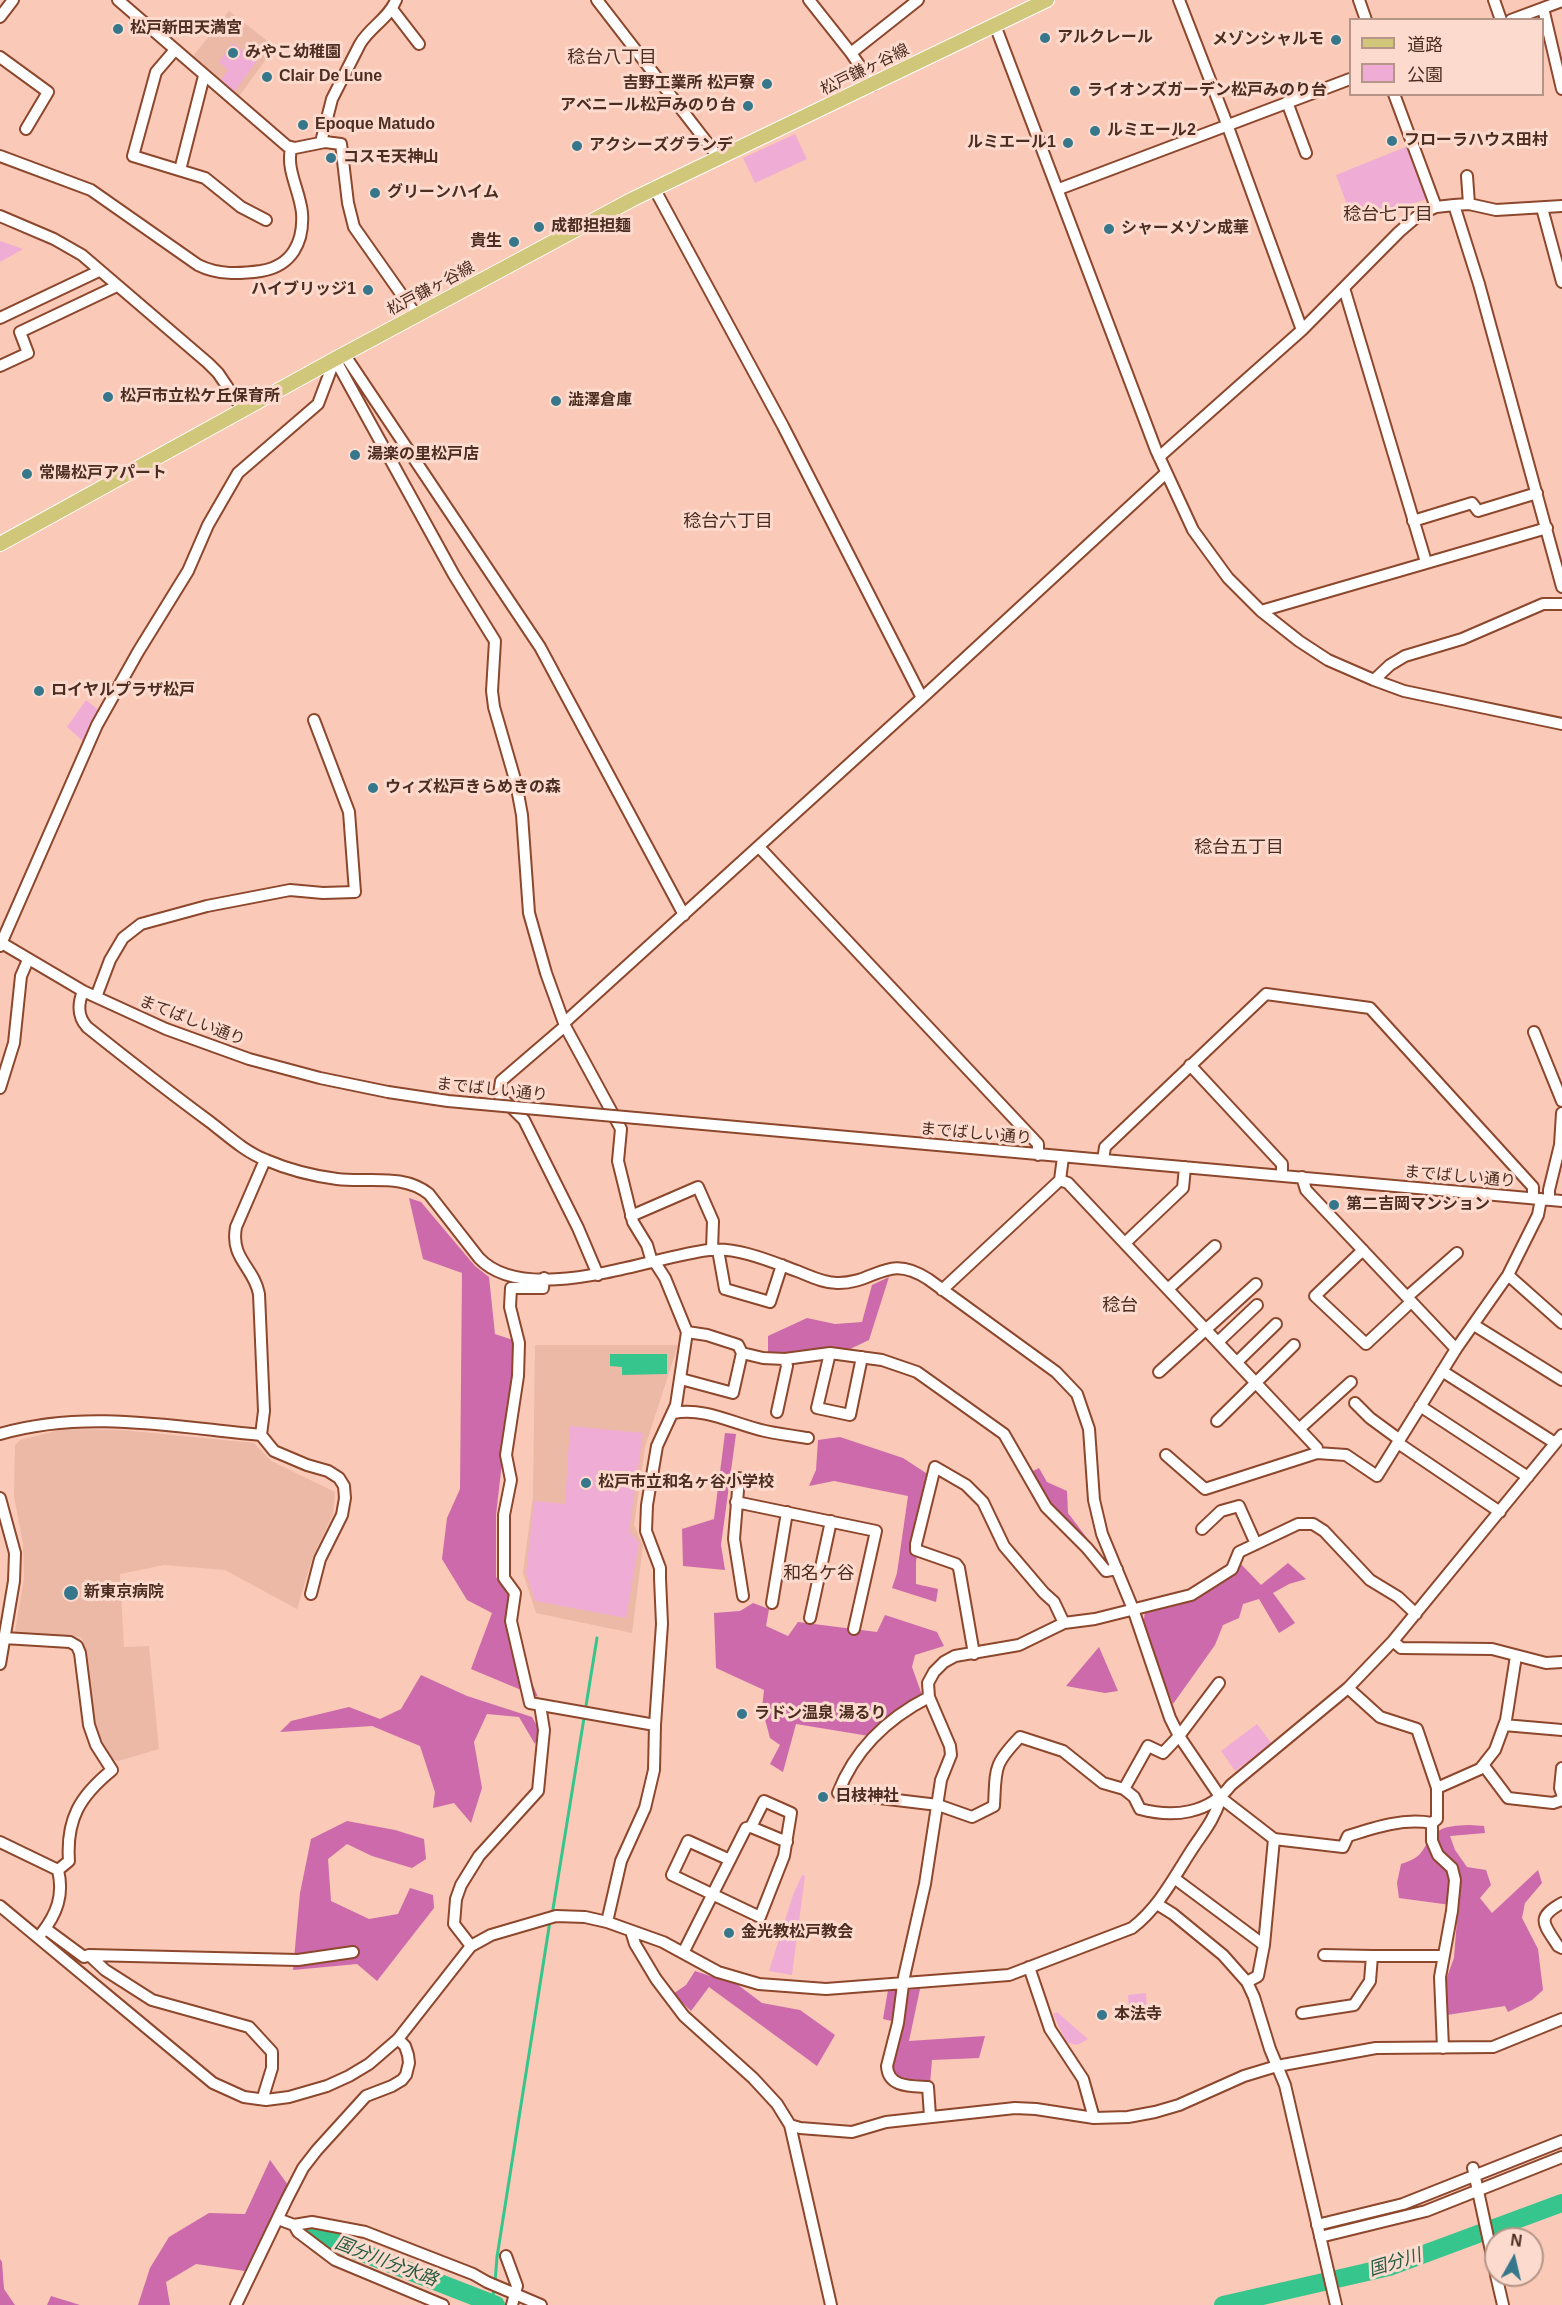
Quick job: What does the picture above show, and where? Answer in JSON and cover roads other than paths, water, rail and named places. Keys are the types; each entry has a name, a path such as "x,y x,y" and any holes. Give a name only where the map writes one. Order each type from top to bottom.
{"main road":[{"name":"松戸鎌ヶ谷線","path":"0,544 339,356 654,188 1047,0"}],"street":[{"path":"0,17 13,0"},
{"path":"118,0 174,51 291,149"},
{"path":"597,0 719,158"},
{"path":"808,0 851,53 873,85"},
{"path":"851,53 918,0"},
{"path":"1179,0 1302,330"},
{"path":"1494,0 1500,18"},
{"path":"1516,18 1562,1"},
{"path":"321,142 332,99 364,36 394,5 419,44"},
{"path":"1543,8 1561,82"},
{"path":"995,26 1166,473 1193,530 1228,578 1279,627 1328,660 1404,691 1562,724"},
{"path":"174,51 156,72 132,161 180,170 205,178 241,207 266,220"},
{"path":"0,57 48,92 26,129"},
{"path":"180,170 204,76"},
{"path":"1059,189 1349,79"},
{"path":"1395,96 1436,207"},
{"path":"1287,102 1306,153"},
{"path":"291,149 321,142 341,144 348,203 354,228 416,315"},
{"path":"0,156 91,190 198,265 212,272 229,274 266,270 285,262 293,254 299,236 302,213 289,161 291,149"},
{"path":"1467,176 1469,204"},
{"path":"654,188 783,426 922,698"},
{"path":"1160,457 1302,330 1408,223 1420,214 1436,207 1469,204 1496,210 1562,206"},
{"path":"1454,205 1479,284 1562,587"},
{"path":"1542,208 1562,282"},
{"path":"0,216 68,245 208,363 218,373 243,410"},
{"path":"0,318 99,271"},
{"path":"0,366 28,353 20,332 117,286"},
{"path":"1344,288 1426,562"},
{"path":"339,356 540,647 684,915"},
{"path":"0,944 97,725 138,652 188,571 208,525 238,473 318,404 339,356"},
{"path":"339,356 454,574 495,640 492,691 494,707 516,783 522,815 529,913 564,1025 621,1129 618,1161 631,1216 653,1261 665,1278 687,1332 681,1379 673,1413 657,1446 649,1485 645,1527 660,1568 662,1624 655,1759 645,1808 621,1861 609,1904 607,1922"},
{"path":"598,1275 582,1237 524,1120 499,1095 501,1081 1166,473"},
{"path":"1413,521 1472,503 1478,511 1537,493"},
{"path":"1261,611 1547,528"},
{"path":"1374,680 1390,664 1405,656 1462,639 1543,604 1562,603"},
{"path":"96,997 110,960 123,938 141,924 207,906 290,890 323,893 355,892 348,812 314,720"},
{"path":"759,847 1038,1144 1038,1155"},
{"name":"まてばしい通り","path":"0,944 83,991 166,1029 249,1059 320,1078 388,1092"},
{"path":"0,1088 14,1043 21,976 28,960"},
{"path":"83,991 79,1001 79,1013 82,1022 87,1027 247,1150 265,1160 334,1178 409,1182 429,1194 488,1267 507,1275 566,1279 598,1275 653,1261 715,1250 751,1256 835,1284 888,1269 906,1268 915,1271 942,1290 1056,1372 1077,1394 1089,1429 1097,1518 1167,1710 1179,1736 1221,1798 1274,1839 1343,1847 1348,1836 1403,1821 1416,1820 1432,1823 1437,1819 1437,1788 1417,1729 1380,1717 1348,1688"},
{"path":"1103,1160 1105,1147 1266,994 1370,1008 1533,1187 1541,1199"},
{"path":"1534,1032 1558,1082 1562,1101"},
{"path":"1190,1065 1282,1164 1282,1175"},
{"name":"までばしい通り","path":"388,1092 448,1101 1562,1201"},
{"path":"1166,1455 1204,1489 1317,1453 1346,1455 1377,1476 1456,1348 1508,1275 1538,1215 1541,1199 1560,1145 1562,1113"},
{"path":"942,1290 1060,1180 1063,1157"},
{"path":"261,1435 264,1383 259,1294 256,1281 236,1251 234,1236 265,1160"},
{"path":"1125,1243 1183,1188 1185,1167"},
{"path":"1302,1177 1306,1190 1456,1348"},
{"path":"1060,1180 1068,1183 1207,1330 1317,1448 1317,1453"},
{"path":"631,1216 698,1187 713,1221 715,1250 725,1289 770,1302 782,1265"},
{"path":"1168,1289 1215,1246"},
{"path":"1363,1250 1315,1296 1366,1344 1457,1253"},
{"path":"1508,1275 1562,1323"},
{"path":"544,1278 543,1288 511,1288 510,1308 519,1343 518,1376 507,1455 511,1480 504,1515 504,1578 514,1593 511,1621 530,1703 655,1725"},
{"path":"1159,1372 1256,1284"},
{"path":"1218,1342 1257,1305"},
{"path":"1237,1362 1276,1324"},
{"path":"1474,1325 1562,1380"},
{"path":"681,1379 733,1393 742,1353 738,1345 707,1335 687,1332"},
{"path":"1217,1421 1294,1346"},
{"path":"742,1353 763,1358 785,1359 830,1353 882,1360 917,1372 1004,1434 1046,1507 1088,1548 1106,1571 1117,1569"},
{"path":"830,1353 817,1408 850,1415 862,1357"},
{"path":"777,1413 787,1366 785,1359"},
{"path":"42,1933 213,2083 244,2097 266,2100 289,2097 327,2086 369,2064 398,2039 471,1946 491,1935 556,1916 585,1917 607,1922 663,1942 718,1972 759,1984 826,1989 1009,1975 1132,1928 1149,1915 1157,1904 1214,1818 1221,1798 1231,1785 1348,1688 1393,1641 1558,1439 1442,1371"},
{"path":"1299,1429 1351,1382"},
{"path":"1355,1404 1399,1441 1500,1512"},
{"path":"1420,1406 1528,1477"},
{"path":"673,1413 685,1410 703,1412 765,1431 808,1438"},
{"path":"0,1434 75,1421 145,1422 261,1435 274,1451 328,1471 339,1478 344,1486 345,1498 342,1515 320,1559 311,1594"},
{"path":"974,1653 959,1568 956,1564 916,1550 935,1467 966,1485 983,1502 1004,1546 1054,1602 1064,1623"},
{"path":"739,1478 734,1539 743,1596"},
{"path":"0,1498 15,1553 14,1581 0,1664"},
{"path":"736,1502 876,1531 854,1629"},
{"path":"1202,1528 1221,1511 1239,1506 1256,1544"},
{"path":"772,1603 787,1512"},
{"path":"810,1618 831,1521"},
{"path":"930,2116 928,2088 900,2085 887,2071 905,1983 904,1977 917,1929 941,1780 951,1755 950,1746 929,1697 928,1683 934,1671 955,1656 1019,1645 1064,1623 1095,1619 1191,1595 1232,1569 1239,1552 1298,1524 1313,1524 1324,1531 1370,1580 1398,1597 1416,1614"},
{"path":"4,1638 70,1642 76,1646 80,1653 89,1725 96,1745 112,1770 97,1783 72,1819 68,1844 69,1861 58,1870"},
{"path":"1393,1641 1401,1648 1492,1649 1545,1663 1562,1662"},
{"path":"1437,1788 1484,1766 1495,1750 1504,1725 1516,1656"},
{"path":"1124,1789 1148,1746 1163,1753 1179,1736 1219,1683"},
{"path":"929,1697 908,1708 876,1735 847,1771 838,1793 938,1806 972,1817 994,1806 997,1766 1020,1737 1063,1751 1103,1783 1124,1789 1134,1797 1140,1809 1160,1815 1204,1808 1221,1798"},
{"path":"471,1946 454,1924 456,1899 461,1885 479,1856 538,1791 544,1730 540,1706"},
{"path":"1504,1725 1562,1730"},
{"path":"1484,1766 1508,1798 1553,1803 1562,1800"},
{"path":"1562,1768 1560,1788 1562,1794"},
{"path":"730,1860 688,1841 672,1875 760,1917 784,1857 791,1813 764,1801 751,1827"},
{"path":"1432,1823 1432,1841 1438,1855 1452,1868 1455,1881 1439,1989 1443,2048"},
{"path":"683,1953 746,1828 751,1827 787,1842"},
{"path":"1247,1982 1258,1976 1264,1945 1274,1839"},
{"path":"0,1842 58,1870"},
{"path":"42,1933 59,1903 61,1884 58,1870"},
{"path":"1174,1878 1264,1945"},
{"path":"1562,1903 1547,1911 1545,1917 1545,1924 1558,1946 1562,1948"},
{"path":"1157,1904 1173,1914 1223,1956 1247,1982 1285,2085 1336,2305"},
{"path":"0,1906 84,1957 89,1955 298,1960 353,1952"},
{"path":"631,1931 634,1944 656,1979 684,2016 753,2078 777,2104 790,2125 831,2305"},
{"path":"89,1955 105,1970 152,2000 249,2027 272,2052 272,2068 264,2094 266,2100"},
{"path":"1324,1955 1443,1956"},
{"path":"1302,2013 1354,2006 1370,1981 1371,1956"},
{"path":"1029,1967 1050,2030 1083,2079 1094,2118"},
{"path":"790,2125 800,2128 852,2132 886,2122 998,2109 1036,2109 1094,2118 1128,2117 1155,2112 1179,2104 1244,2076 1277,2066 1376,2048 1493,2047 1562,2019"},
{"path":"236,2305 303,2168 358,2103 366,2096 402,2080 406,2075 408,2055 405,2046 398,2039"},
{"path":"1317,2225 1403,2204 1474,2172 1562,2141"},
{"path":"1320,2237 1426,2211 1562,2157"},
{"path":"1474,2172 1485,2227"},
{"path":"279,2219 294,2225 312,2222 365,2232 473,2274 541,2305"},
{"path":"294,2225 298,2232 314,2246 335,2260 443,2305"},
{"path":"506,2256 517,2286 512,2305"},
{"path":"1499,2287 1503,2305"}],"waterway":[{"path":"552,1915 597,1638"},
{"path":"495,2282 550,1921"},
{"name":"国分川","path":"1223,2305 1389,2267 1562,2203"},
{"name":"国分川分水路","path":"309,2232 496,2305"},
{"path":"492,2305 494,2289"}],"place":[{"name":"松戸新田天満宮","path":"118,29"},
{"name":"アルクレール","path":"1045,38"},
{"name":"メゾンシャルモ","path":"1336,40"},
{"name":"みやこ幼稚園","path":"233,53"},
{"name":"Clair De Lune","path":"267,77"},
{"name":"吉野工業所 松戸寮","path":"767,84"},
{"name":"ライオンズガーデン松戸みのり台","path":"1075,91"},
{"name":"アベニール松戸みのり台","path":"748,106"},
{"name":"Epoque Matudo","path":"303,125"},
{"name":"ルミエール2","path":"1095,131"},
{"name":"フローラハウス田村","path":"1392,141"},
{"name":"ルミエール1","path":"1068,143"},
{"name":"アクシーズグランデ","path":"577,146"},
{"name":"コスモ天神山","path":"331,158"},
{"name":"グリーンハイム","path":"375,193"},
{"name":"成都担担麺","path":"539,227"},
{"name":"シャーメゾン成華","path":"1109,229"},
{"name":"貴生","path":"514,242"},
{"name":"ハイブリッジ1","path":"368,290"},
{"name":"松戸市立松ケ丘保育所","path":"108,397"},
{"name":"澁澤倉庫","path":"556,401"},
{"name":"湯楽の里松戸店","path":"355,455"},
{"name":"常陽松戸アパート","path":"27,474"},
{"name":"ロイヤルプラザ松戸","path":"39,691"},
{"name":"ウィズ松戸きらめきの森","path":"373,788"},
{"name":"第二吉岡マンション","path":"1334,1205"},
{"name":"松戸市立和名ヶ谷小学校","path":"586,1483"},
{"name":"新東京病院","path":"71,1593"},
{"name":"ラドン温泉 湯るり","path":"742,1714"},
{"name":"日枝神社","path":"823,1797"},
{"name":"金光教松戸教会","path":"729,1933"},
{"name":"本法寺","path":"1102,2015"}],"district":[{"name":"稔台八丁目","path":"612,58"},
{"name":"稔台七丁目","path":"1388,215"},
{"name":"稔台六丁目","path":"728,522"},
{"name":"稔台五丁目","path":"1239,848"},
{"name":"稔台","path":"1120,1306"},
{"name":"和名ケ谷","path":"819,1574"}]}
